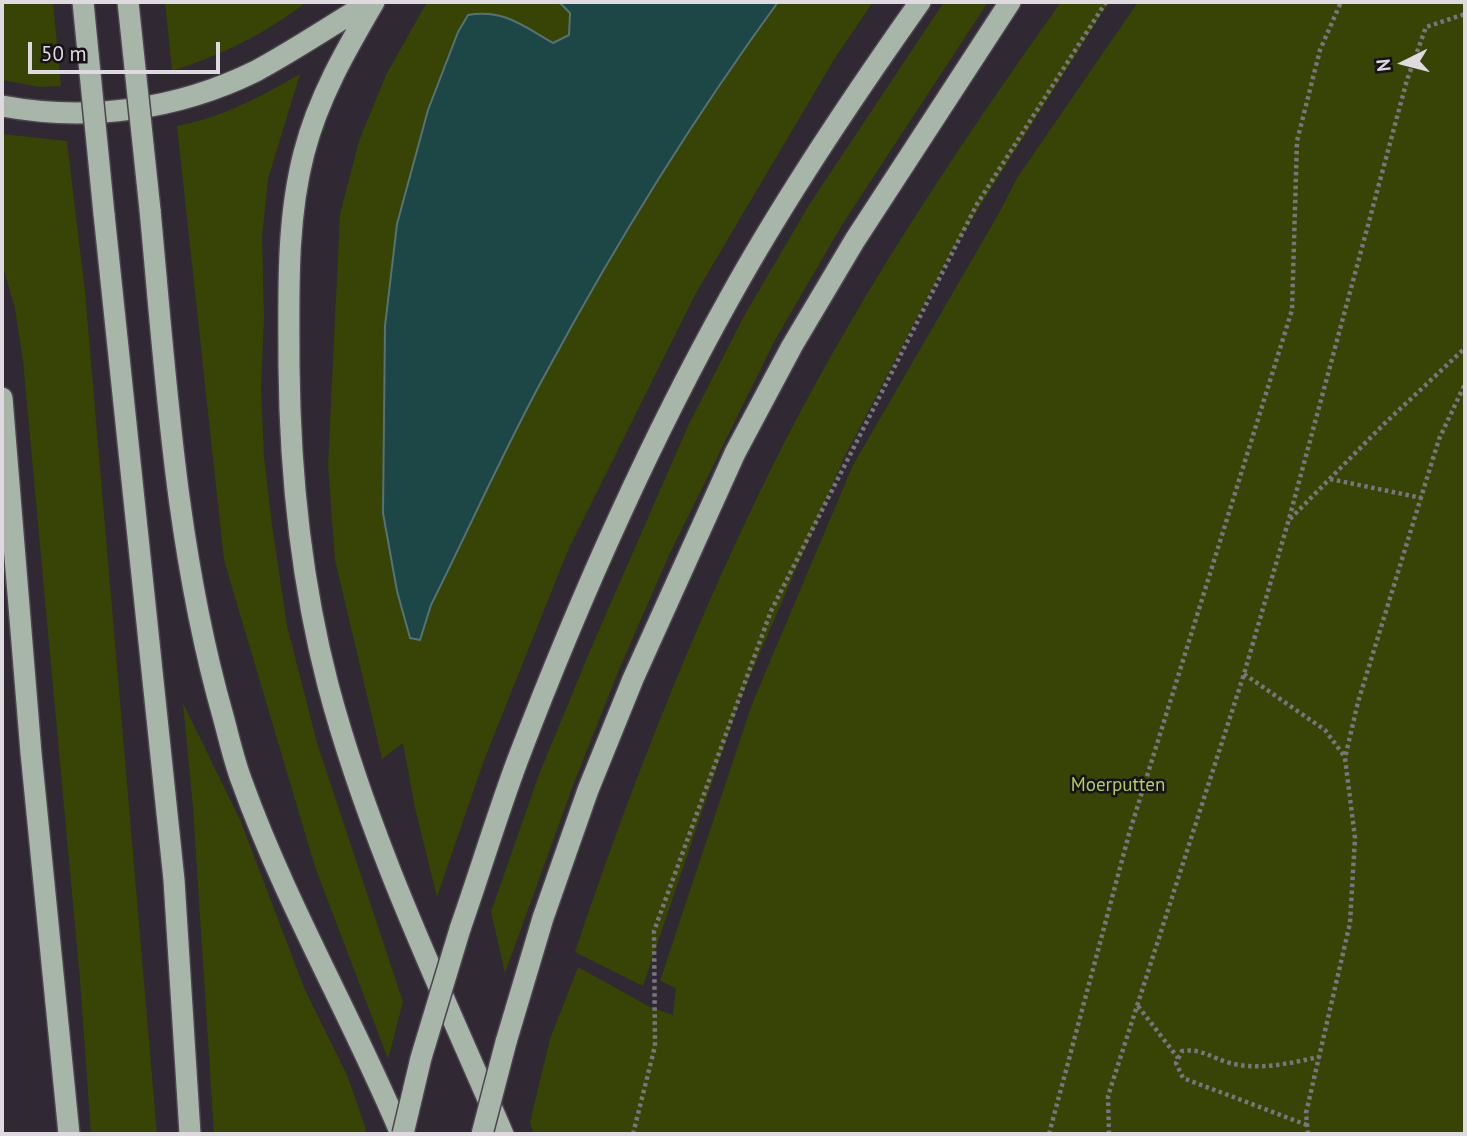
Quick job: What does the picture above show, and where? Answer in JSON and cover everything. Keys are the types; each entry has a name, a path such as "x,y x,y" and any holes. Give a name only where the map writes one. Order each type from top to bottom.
{"highway":[{"path":"83,2 174,880 190,1134"},
{"path":"128,2 175,478 192,590 215,687 241,781 277,871 373,1068 402,1134"},
{"path":"2,106 89,114 124,111 184,98 253,72 372,2"},
{"path":"372,2 339,62 323,98 304,150 295,195 291,239 289,393 299,526 307,587 328,683 356,776 394,878 503,1134"},
{"path":"402,1134 421,1058 460,929 518,761 563,649 670,410 729,298 797,186 872,70 920,2"},
{"path":"482,1134 543,918 588,790 633,679 736,453 792,346 855,240 1010,2"},
{"path":"2,398 30,740 69,1134"}],"path":[{"path":"633,1134 655,1046 653,931 771,611 976,204 1107,2"},
{"path":"1049,1134 1129,834 1292,310 1297,141 1320,50 1341,2"},
{"path":"1109,1134 1108,1096 1244,674 1289,519 1407,80 1426,27 1465,14"},
{"path":"1289,519 1465,348"},
{"path":"1308,1134 1306,1113 1350,923 1355,838 1345,758 1358,702 1439,439 1465,384"},
{"path":"1330,479 1422,498"},
{"path":"1244,674 1325,730 1345,758"},
{"path":"1138,1006 1178,1058"},
{"path":"1307,1125 1183,1078 1176,1063 1182,1051 1196,1049 1232,1063 1272,1067 1319,1056"}],"green space":[{"path":"2,2 53,2 61,86 40,87 2,80"},
{"path":"165,2 306,2 276,24 242,42 172,71"},
{"path":"427,2 559,2 570,13 569,35 553,43 468,15 458,32 428,110 397,224 385,326 383,513 397,591 410,638 420,639 431,605 502,458 573,323 656,183 746,46 778,2 873,2 835,58 696,293 568,550 484,760 437,897 415,808 403,743 382,759 335,560 328,465 340,214 359,141 386,75"},
{"path":"944,2 988,2 842,225 775,340 669,555 618,672 574,783 505,973 491,912 538,777 688,426 744,316 809,205"},
{"path":"1061,2 1109,2 953,249 844,458 741,697 643,986 575,952 664,709 714,590 769,473 834,350 943,173"},
{"name":"Moerputten","path":"1138,2 1465,2 1465,1134 534,1134 530,1122 550,1039 578,967 650,1007 673,1015 676,988 660,981 752,704 853,465 1017,178"},
{"path":"300,74 268,179 262,237 264,316 261,389 264,456 287,626 318,746 403,1002 388,1059 315,867 224,560 177,126 225,112"},
{"path":"2,134 67,141 85,292 157,1134 91,1134 80,980 23,361 15,309 2,263"},
{"path":"183,703 241,822 305,990 347,1075 366,1129 365,1134 214,1134 193,808"}],"shaded area":[{"path":"559,2 778,2 685,137 600,276 502,458 431,605 420,640 410,638 397,591 383,513 385,326 397,224 428,110 458,32 468,15 492,14 513,20 553,43 569,35 570,13"}]}
